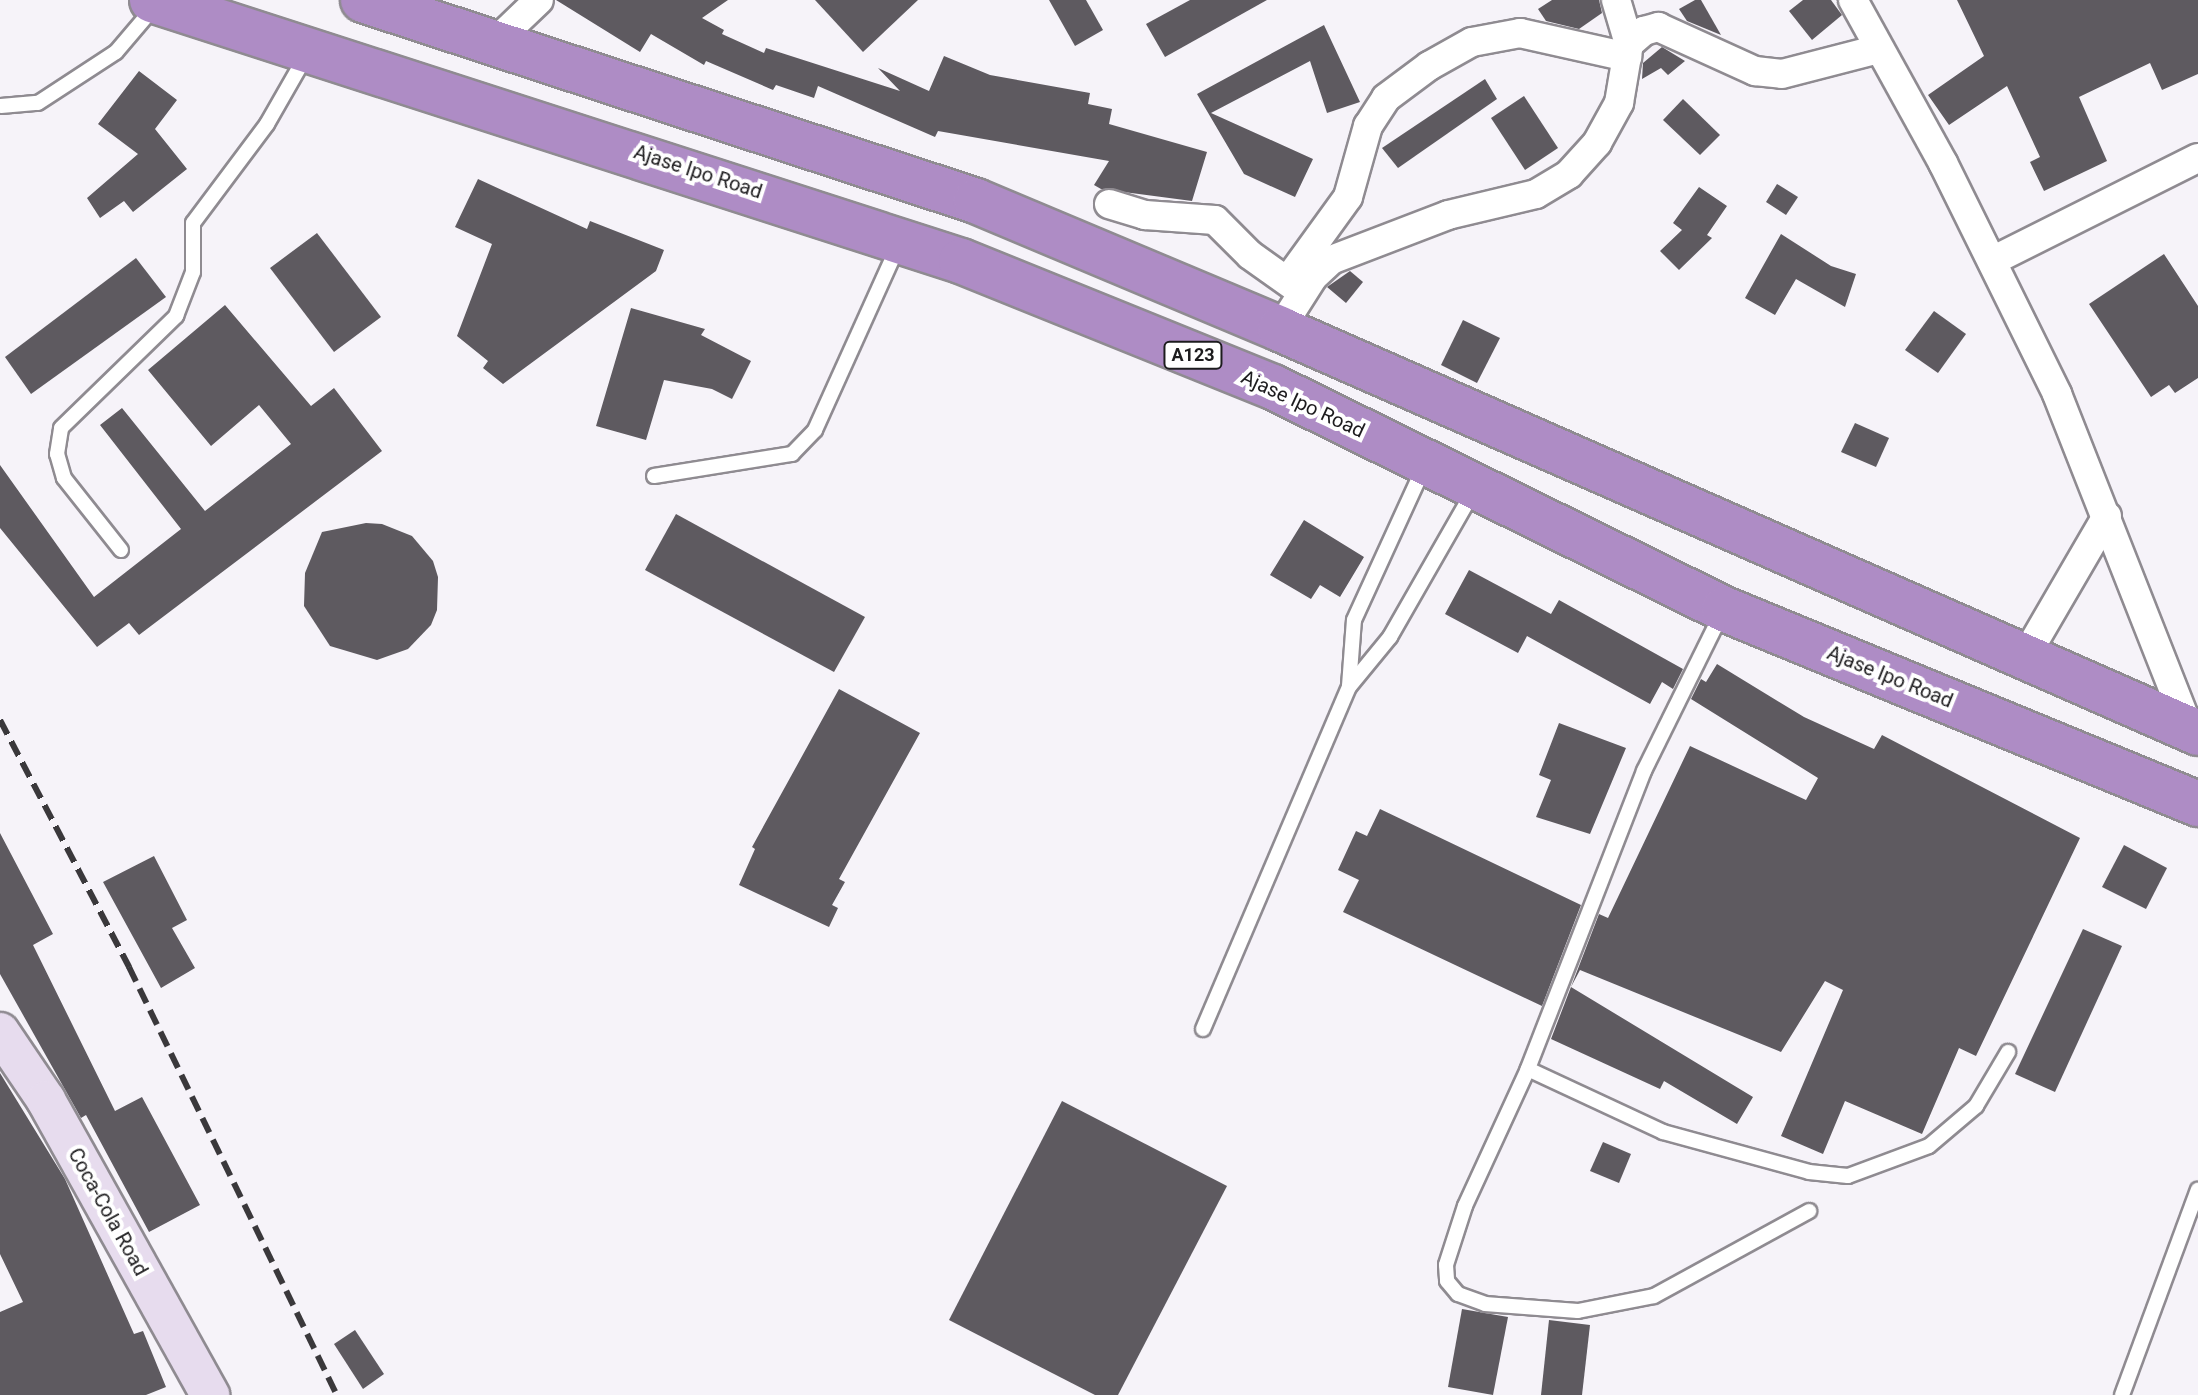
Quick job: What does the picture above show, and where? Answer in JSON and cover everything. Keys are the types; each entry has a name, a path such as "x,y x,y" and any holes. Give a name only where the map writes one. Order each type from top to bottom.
{"highway":[{"path":"363,0 936,187 1280,329 2194,731"},
{"name":"Ajase Ipo Road","path":"154,1 909,242 1273,387 1724,609 2198,804"},
{"path":"909,242 936,187"}],"street":[{"path":"494,43 539,0"},
{"path":"1295,286 1331,260 1359,247 1448,215 1536,194 1569,174 1597,143 1619,103 1628,50 1616,0"},
{"path":"1853,0 1992,261 2057,394 2194,731"},
{"path":"1280,329 1295,286 1348,197 1368,126 1386,98 1429,66 1472,42 1520,33 1628,50 1658,27 1755,71 1782,74 1879,49"},
{"path":"1992,261 2198,158"},
{"path":"1109,204 1145,215 1215,220 1250,255 1295,286"},
{"path":"2025,657 2107,516"},
{"name":"Coca-Cola Road","path":"0,1032 46,1100 210,1395"}],"lane":[{"path":"1,106 38,103 103,60 154,1"},
{"path":"121,550 64,478 57,454 61,428 176,316 193,272 193,223 267,124 311,49"},
{"path":"654,476 792,454 815,430 909,242"},
{"path":"1349,687 1354,620 1426,462"},
{"path":"1203,1029 1349,687 1390,637 1476,487"},
{"path":"1724,609 1644,771 1528,1069 1465,1206 1446,1265 1447,1281 1458,1294 1485,1304 1578,1311 1654,1296 1809,1211"},
{"path":"1528,1069 1663,1132 1809,1172 1848,1176 1929,1146 1976,1106 2008,1052"},
{"path":"2122,1395 2198,1190"}],"building":[{"path":"556,0 728,0 702,18 724,30 722,34 764,53 766,48 900,91 878,68 929,91 944,56 990,75 1090,93 1088,104 1112,109 1109,124 1207,152 1192,201 1101,189 1094,185 1109,161 938,131 935,137 818,86 814,98 776,85 773,90 706,61 704,65 651,34 640,52"},
{"path":"815,0 918,0 863,52"},
{"path":"1049,0 1086,0 1103,30 1075,46"},
{"path":"1190,0 1267,0 1165,57 1146,24"},
{"path":"1552,0 1599,0 1602,13 1579,29 1546,21 1538,9"},
{"path":"1701,0 1721,35 1687,21 1679,9"},
{"path":"1803,0 1831,0 1842,15 1812,40 1789,11"},
{"path":"1957,0 2198,0 2198,74 2162,90 2150,63 2079,97 2107,161 2044,191 2030,162 2040,157 2007,86 1949,125 1928,95 1984,56"},
{"path":"1324,25 1360,102 1327,113 1310,61 1211,113 1313,159 1295,197 1244,174 1197,94"},
{"path":"1662,47 1685,61 1668,75 1661,68 1642,79 1643,63"},
{"path":"139,71 177,100 155,129 187,169 133,212 124,201 100,218 87,198 138,154 98,124"},
{"path":"1485,79 1497,99 1398,168 1382,148"},
{"path":"1524,96 1558,148 1525,170 1491,118"},
{"path":"1683,99 1720,135 1700,155 1663,120"},
{"path":"478,179 587,229 590,221 664,250 656,271 503,384 483,368 488,361 457,336 492,244 455,227"},
{"path":"1777,184 1798,197 1786,215 1766,202"},
{"path":"1699,187 1727,206 1707,235 1712,238 1679,270 1660,251 1682,230 1673,223"},
{"path":"317,233 381,317 334,352 270,268"},
{"path":"1781,234 1831,266 1856,274 1845,307 1796,279 1775,315 1745,298"},
{"path":"2164,254 2198,306 2198,378 2175,393 2169,385 2151,397 2089,304"},
{"path":"136,258 166,297 31,394 5,357"},
{"path":"1350,271 1363,282 1346,303 1327,287"},
{"path":"225,305 311,406 334,388 382,451 139,635 129,623 97,647 0,528 0,465 94,597 181,529 100,425 122,408 205,511 291,444 259,405 211,446 148,370"},
{"path":"631,308 705,329 701,335 751,361 732,399 712,389 664,380 646,440 596,426"},
{"path":"1934,311 1966,334 1938,373 1905,350"},
{"path":"1463,320 1500,338 1477,383 1441,365"},
{"path":"1855,423 1889,438 1876,467 1841,452"},
{"path":"676,514 865,617 834,672 645,570"},
{"path":"1304,520 1364,557 1340,597 1320,585 1311,599 1270,575"},
{"path":"366,523 382,524 412,536 433,561 438,577 437,610 431,625 408,649 377,660 330,646 304,606 305,573 322,532"},
{"path":"1469,570 1551,614 1559,600 1683,669 1673,689 1662,682 1650,704 1527,636 1518,653 1445,614"},
{"path":"1717,664 1804,717 1874,749 1882,735 2080,838 1976,1056 1959,1048 1922,1134 1845,1101 1823,1154 1781,1136 1843,990 1825,981 1781,1052 1580,970 1571,987 1753,1097 1737,1124 1664,1081 1660,1089 1551,1039 1599,914 1608,918 1690,746 1806,800 1818,778 1691,699 1701,679 1706,682"},
{"path":"839,689 920,733 839,879 845,882 832,905 838,908 829,927 739,885 755,849 752,847"},
{"path":"1559,723 1626,748 1590,834 1536,817 1551,780 1539,775"},
{"path":"1380,809 1581,905 1542,1006 1343,912 1359,880 1338,870 1356,831 1367,836"},
{"path":"0,833 53,934 33,945 115,1111 142,1097 200,1205 149,1232 86,1115 81,1118 0,974"},
{"path":"2124,845 2167,868 2146,909 2102,887"},
{"path":"154,856 187,920 172,928 195,968 161,988 103,882"},
{"path":"2083,929 2122,946 2055,1092 2015,1074"},
{"path":"0,1073 65,1179 134,1334 143,1331 166,1387 146,1395 0,1395 0,1312 23,1302 0,1254"},
{"path":"1062,1101 1227,1186 1118,1395 1095,1395 949,1320"},
{"path":"1603,1142 1631,1154 1619,1183 1590,1171"},
{"path":"1462,1309 1508,1317 1493,1395 1448,1387"},
{"path":"1549,1320 1590,1325 1582,1395 1541,1395"},
{"path":"355,1330 384,1374 363,1389 334,1344"}],"railway":[{"path":"0,720 129,967 337,1395"}]}
